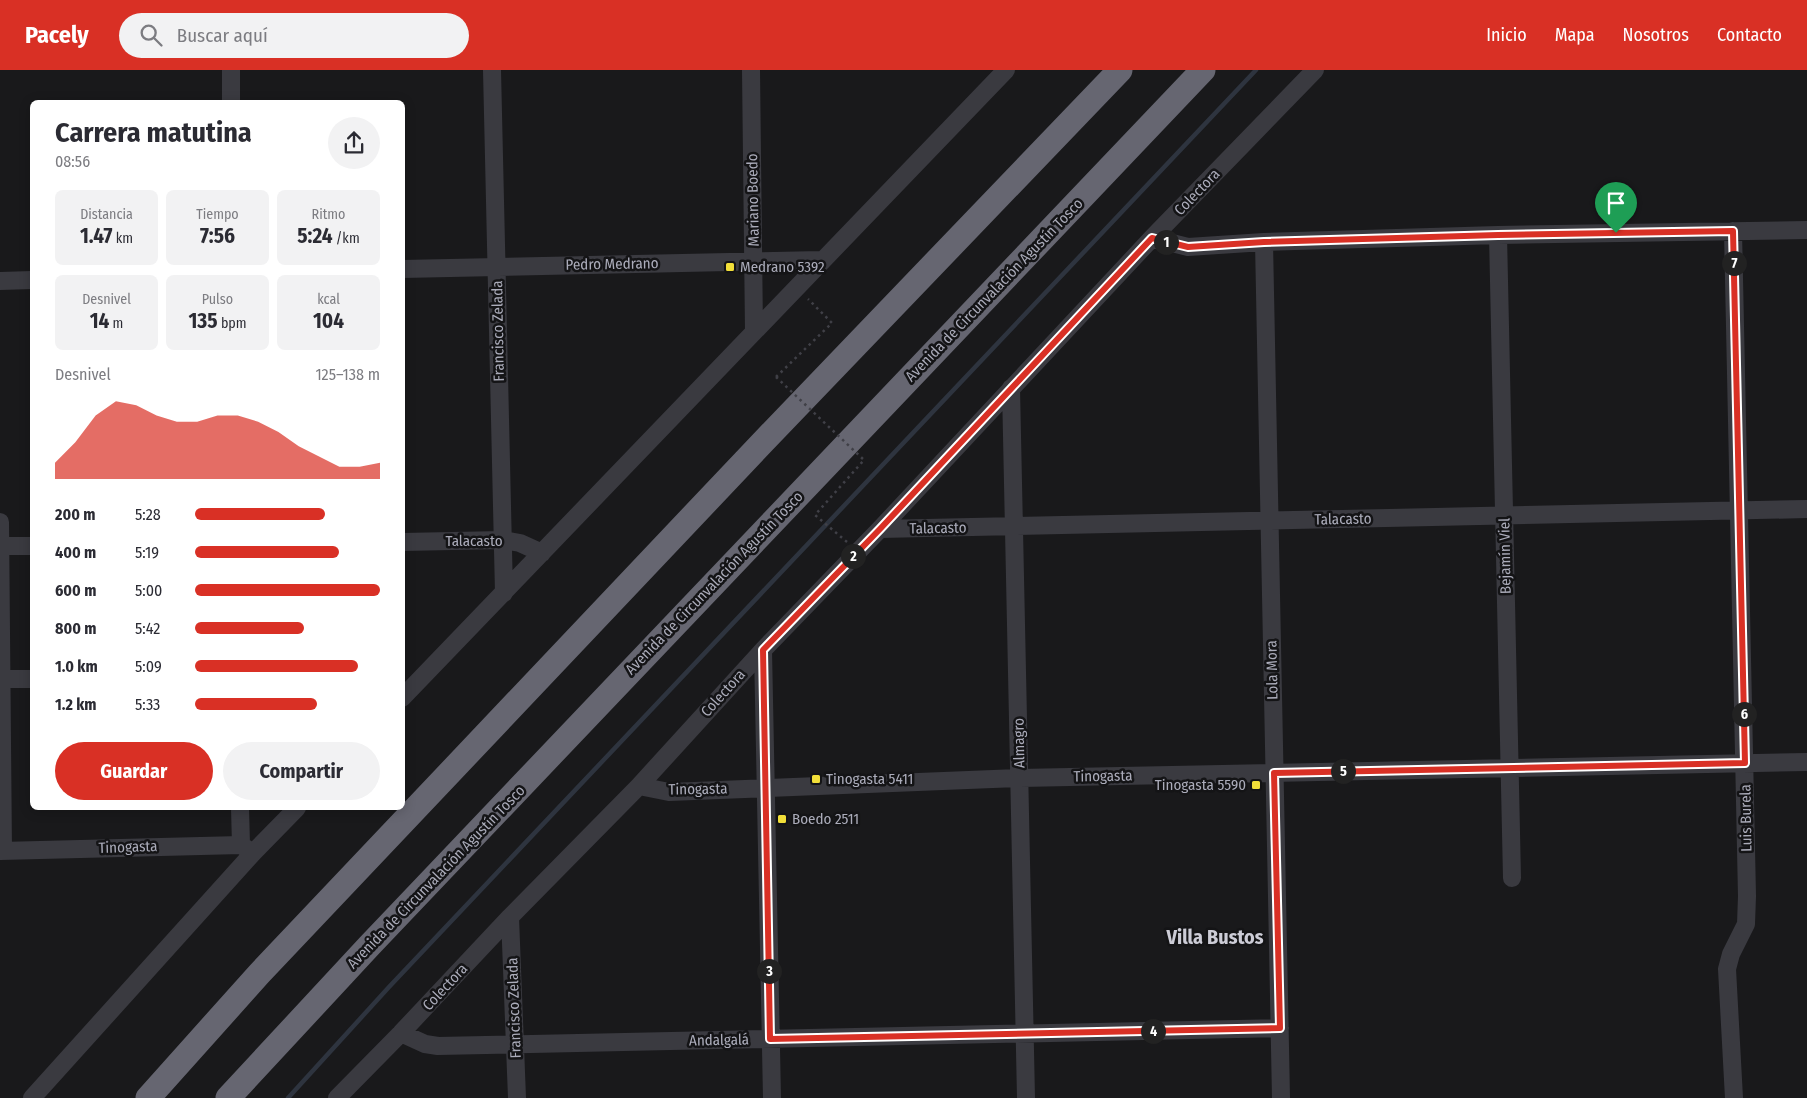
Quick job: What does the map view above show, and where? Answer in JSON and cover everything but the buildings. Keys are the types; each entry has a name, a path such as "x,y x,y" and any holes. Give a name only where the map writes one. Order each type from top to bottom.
{"highway":[{"path":"148,1098 259,974 761,444 1120,70"},
{"name":"Avenida de Circunvalación Agustín Tosco","path":"228,1098 369,946 1203,70"}],"street":[{"path":"231,70 231,100"},
{"name":"Francisco Zelada","path":"492,70 504,592"},
{"name":"Mariano Boedo","path":"751,70 754,331"},
{"path":"405,695 1006,70"},
{"name":"Colectora","path":"338,1098 401,1034 510,917 639,786 763,650 880,529 1152,238 1315,70"},
{"path":"1152,238 1188,247 1264,242 1498,235 1807,230"},
{"name":"Luis Burela","path":"1733,231 1748,896 1746,924 1731,954 1727,969 1734,1098"},
{"name":"Bejamín Viel","path":"1498,235 1512,878"},
{"name":"Lola Mora","path":"1264,242 1281,1098"},
{"name":"Pedro Medrano","path":"405,269 822,260"},
{"path":"0,281 30,280"},
{"name":"Almagro","path":"1011,388 1026,1098"},
{"name":"Talacasto","path":"880,529 1807,509"},
{"path":"0,522 1,851"},
{"name":"Talacasto","path":"405,542 502,540 520,543 542,553"},
{"path":"0,546 30,546"},
{"path":"763,650 772,1098"},
{"path":"1,678 30,679"},
{"name":"Tinogasta","path":"639,786 669,792 1020,778 1807,762"},
{"path":"240,810 247,849"},
{"path":"32,1098 247,849 295,810"},
{"name":"Tinogasta","path":"1,851 247,849"},
{"name":"Francisco Zelada","path":"510,917 517,1098"},
{"name":"Andalgalá","path":"401,1034 425,1044 438,1046 1280,1028"}],"path":[{"path":"806,297 832,323 776,377 864,460 815,515 847,543"}],"waterway":[{"path":"288,1098 389,987 1256,70"}],"place":[{"name":"Medrano 5392","path":"730,267"},
{"name":"Tinogasta 5411","path":"816,779"},
{"name":"Tinogasta 5590","path":"1256,785"},
{"name":"Boedo 2511","path":"782,819"}],"district":[{"name":"Villa Bustos","path":"1215,937"}],"route":[{"path":"1733,231 1745,763 1274,773 1280,1028 770,1039 763,650 880,529 1152,238 1188,247 1264,242 1616,233 1733,231"}]}
